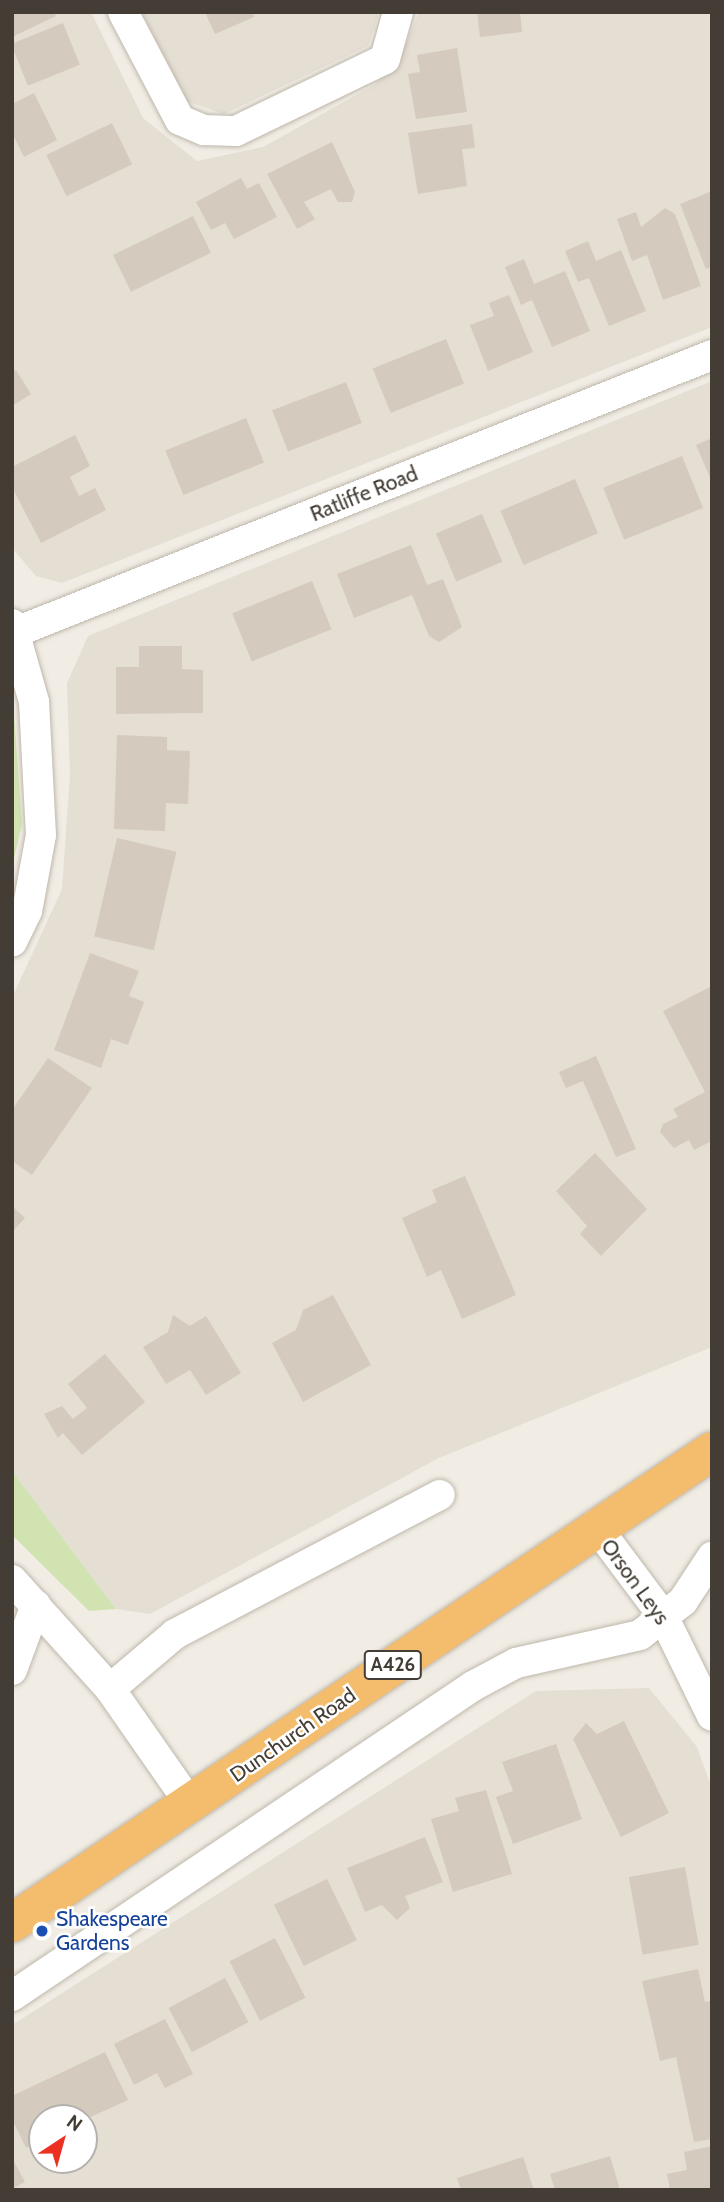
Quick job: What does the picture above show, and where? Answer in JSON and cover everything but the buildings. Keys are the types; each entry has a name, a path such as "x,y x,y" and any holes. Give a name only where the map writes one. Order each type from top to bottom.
{"highway":[{"name":"Dunchurch Road","path":"12,1923 191,1805 594,1525 712,1451"}],"street":[{"path":"123,12 180,120 204,131 236,131 385,59 398,12"},
{"name":"Ratliffe Road","path":"14,628 712,355"},
{"path":"12,942 27,911 41,835 34,702 14,628"},
{"path":"110,1689 175,1634 440,1495"},
{"name":"Orson Leys","path":"594,1525 663,1616 712,1716"},
{"path":"12,1996 472,1686 516,1662 640,1635 683,1601 712,1557"},
{"path":"12,1580 110,1689 191,1805"},
{"path":"12,1670 36,1605"}],"shaded area":[{"path":"12,12 91,12 143,118 197,161 263,147 374,85 401,55 419,12 712,12 712,327 62,583 36,576 12,548"},
{"path":"142,12 376,12 378,16 368,46 224,114 186,101"},
{"path":"712,381 712,1347 439,1458 150,1614 116,1609 12,1471 12,998 62,889 70,774 67,683 88,636"},
{"path":"649,1688 697,1747 712,1789 712,2190 12,2190 12,2025 536,1691"}],"green space":[{"path":"12,686 22,824 12,867"},
{"path":"12,1471 116,1609 89,1611 12,1535"}],"place":[{"name":"Shakespeare Gardens","path":"42,1931"}]}
